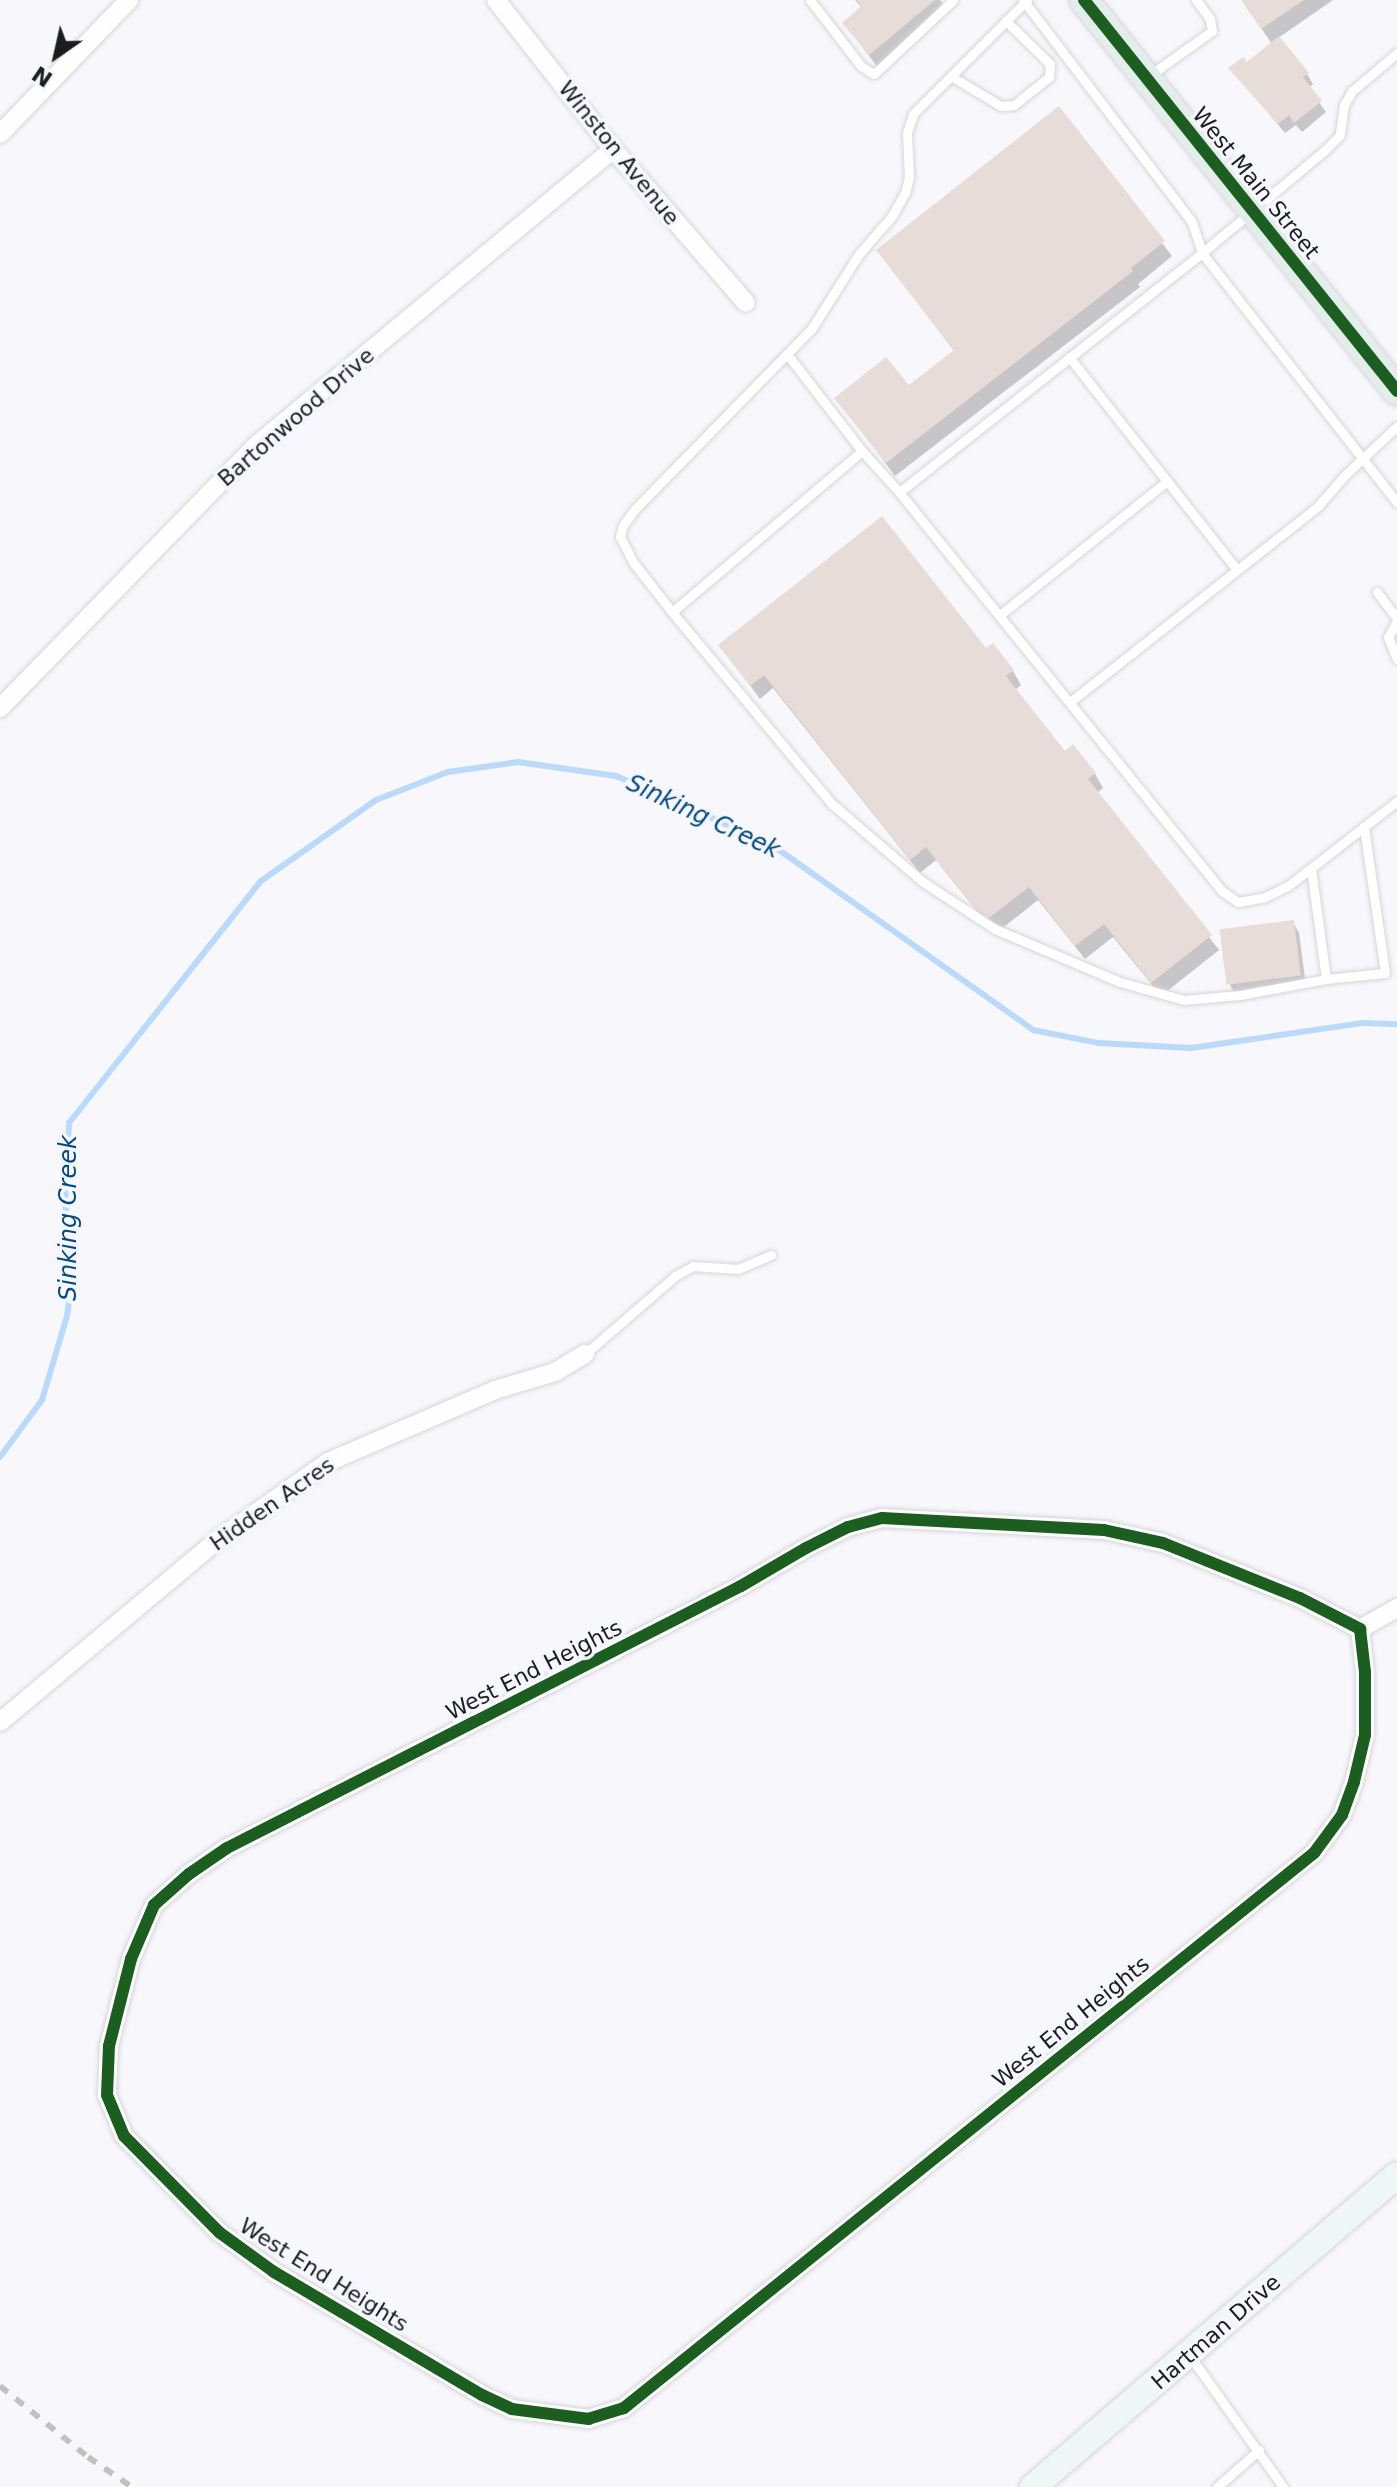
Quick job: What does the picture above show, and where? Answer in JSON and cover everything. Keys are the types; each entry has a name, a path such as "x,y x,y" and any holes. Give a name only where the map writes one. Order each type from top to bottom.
{"main road":[{"name":"West Main Street","path":"1084,0 1397,391"},
{"name":"Hartman Drive","path":"1035,2486 1397,2175"}],"street":[{"path":"0,134 129,0"},
{"name":"Winston Avenue","path":"496,0 613,149 746,303"},
{"name":"Bartonwood Drive","path":"0,708 258,444 613,149"},
{"name":"Hidden Acres","path":"0,1722 215,1542 328,1462 495,1390 555,1372 585,1354"},
{"name":"West End Heights","path":"882,1518 1104,1530 1163,1543 1209,1558 1300,1598 1360,1629 1365,1672 1365,1735 1354,1782 1342,1815 1314,1853 624,2408 589,2419 512,2409 482,2395 274,2272 219,2232 124,2136 107,2095 109,2046 131,1959 154,1905 189,1874 227,1848 741,1586 848,1527 882,1518"},
{"path":"1360,1629 1397,1608"}],"lane":[{"path":"810,0 861,66 874,74 953,0"},
{"path":"1146,78 1212,31 1210,19 1196,0"},
{"path":"1397,503 1202,253 1192,222 1025,1 913,114 907,133 909,177 905,193 892,216 859,254 812,328 636,508 623,525 620,537 633,562 672,612 831,803 923,882 995,929 1120,982 1184,1000 1397,972"},
{"path":"951,76 1001,106 1014,105 1049,77 1050,64 1006,21"},
{"path":"899,492 1202,253 1340,135 1344,105 1352,91 1397,53"},
{"path":"787,354 862,451 1001,614 1229,897 1238,902 1265,897 1288,886 1397,801"},
{"path":"1069,357 1237,570"},
{"path":"1070,702 1319,505 1362,458 1397,426"},
{"path":"672,612 862,451"},
{"path":"1001,614 1167,481"},
{"path":"1377,592 1397,620 1388,637 1397,659"},
{"path":"1364,827 1385,973"},
{"path":"1311,868 1326,979"},
{"path":"585,1354 675,1276 693,1266 738,1269 771,1255"},
{"path":"1189,2355 1283,2487"},
{"path":"1217,2487 1259,2450"}],"building":[{"path":"857,0 935,0 869,55 842,23 861,6"},
{"path":"1241,0 1304,0 1261,29"},
{"path":"1279,36 1309,73 1303,77 1322,101 1294,123 1289,115 1278,124 1228,68 1243,57 1247,62"},
{"path":"1059,106 1165,241 1131,268 1133,271 886,463 834,398 886,357 909,385 954,350 876,250"},
{"path":"882,516 986,648 993,643 1014,670 1006,676 1065,751 1073,744 1096,773 1088,779 1212,935 1151,983 1104,924 1075,946 1029,887 985,921 926,847 910,860 764,675 750,686 718,645"},
{"path":"1294,920 1301,976 1226,985 1220,929"}],"waterway":[{"name":"Sinking Creek","path":"0,1457 42,1400 67,1316 73,1273 65,1203 69,1123 261,881 376,800 448,772 518,762 616,776 708,816 782,852 1033,1030 1098,1043 1191,1048 1363,1023 1397,1024"}],"railway":[{"path":"0,2386 88,2457 132,2487"}],"cycle path":[{"path":"1084,0 1397,391"},
{"path":"882,1518 1104,1530 1163,1543 1300,1598 1360,1629 1365,1672 1365,1735 1354,1782 1342,1815 1314,1853 624,2408 589,2419 512,2409 482,2395 274,2272 219,2232 124,2136 107,2095 109,2046 131,1959 154,1905 189,1874 227,1848 741,1586 806,1548 848,1527 882,1518"}]}
